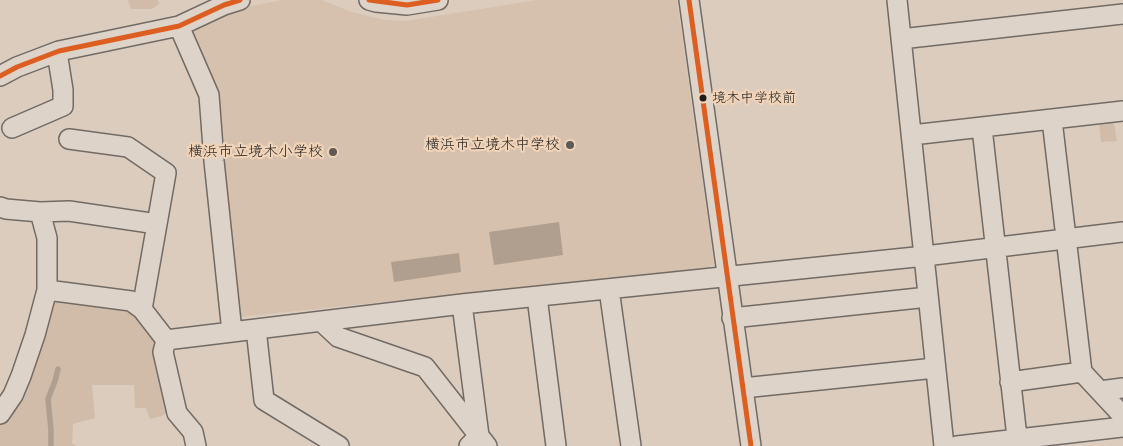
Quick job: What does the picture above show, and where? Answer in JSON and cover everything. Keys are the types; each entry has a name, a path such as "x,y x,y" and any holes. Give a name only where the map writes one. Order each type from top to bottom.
{"street":[{"path":"0,76 17,67 57,52 179,26 224,5 240,0"},
{"path":"369,0 407,4 427,1"},
{"path":"688,0 751,446"},
{"path":"897,0 944,446"},
{"path":"901,39 1123,14"},
{"path":"179,26 209,95 232,332"},
{"path":"12,128 63,106 63,90 57,52"},
{"path":"912,135 1052,120 1123,116"},
{"path":"1052,120 1082,372 1123,416"},
{"path":"982,128 1017,443"},
{"path":"69,139 128,147 166,173 142,309"},
{"path":"0,206 6,209 40,212 69,211 157,224"},
{"path":"0,414 13,395 21,376 35,335 46,290 47,238 40,212"},
{"path":"166,340 462,304 925,256 1123,232"},
{"path":"609,289 631,446"},
{"path":"46,290 131,301 142,309 166,340"},
{"path":"537,297 556,446"},
{"path":"732,318 928,297"},
{"path":"462,304 478,443"},
{"path":"322,322 338,337 425,367 478,443"},
{"path":"256,329 264,400 339,446"},
{"path":"166,340 163,352 178,413 193,432 196,446"},
{"path":"743,388 935,368"},
{"path":"1010,382 1082,372"},
{"path":"1100,392 1123,388"},
{"path":"958,446 1058,441 1123,427"}],"shaded area":[{"path":"128,0 157,0 160,3 152,9 131,9"},
{"path":"283,0 321,0 352,12 384,20 406,21 537,0 677,0 714,264 708,268 239,317 215,92 186,30 246,7"},
{"path":"1110,120 1114,123 1117,141 1101,142 1099,123"},
{"path":"559,222 563,255 494,265 489,232"},
{"path":"459,253 461,272 394,282 391,262"},
{"path":"56,300 128,310 153,331 170,410 162,416 150,419 146,408 135,408 134,385 92,385 95,418 73,424 72,443 76,446 0,446 0,408 47,305"}],"waterway":[{"path":"51,446 48,399 58,369"}],"transit line":[{"path":"0,76 17,67 59,51 179,26 224,5 240,0"},
{"path":"369,0 407,5 438,0"},
{"path":"689,0 751,446"}],"place":[{"name":"境木中学校前","path":"703,98"},
{"name":"横浜市立境木中学校","path":"570,145"},
{"name":"横浜市立境木小学校","path":"333,152"}]}
